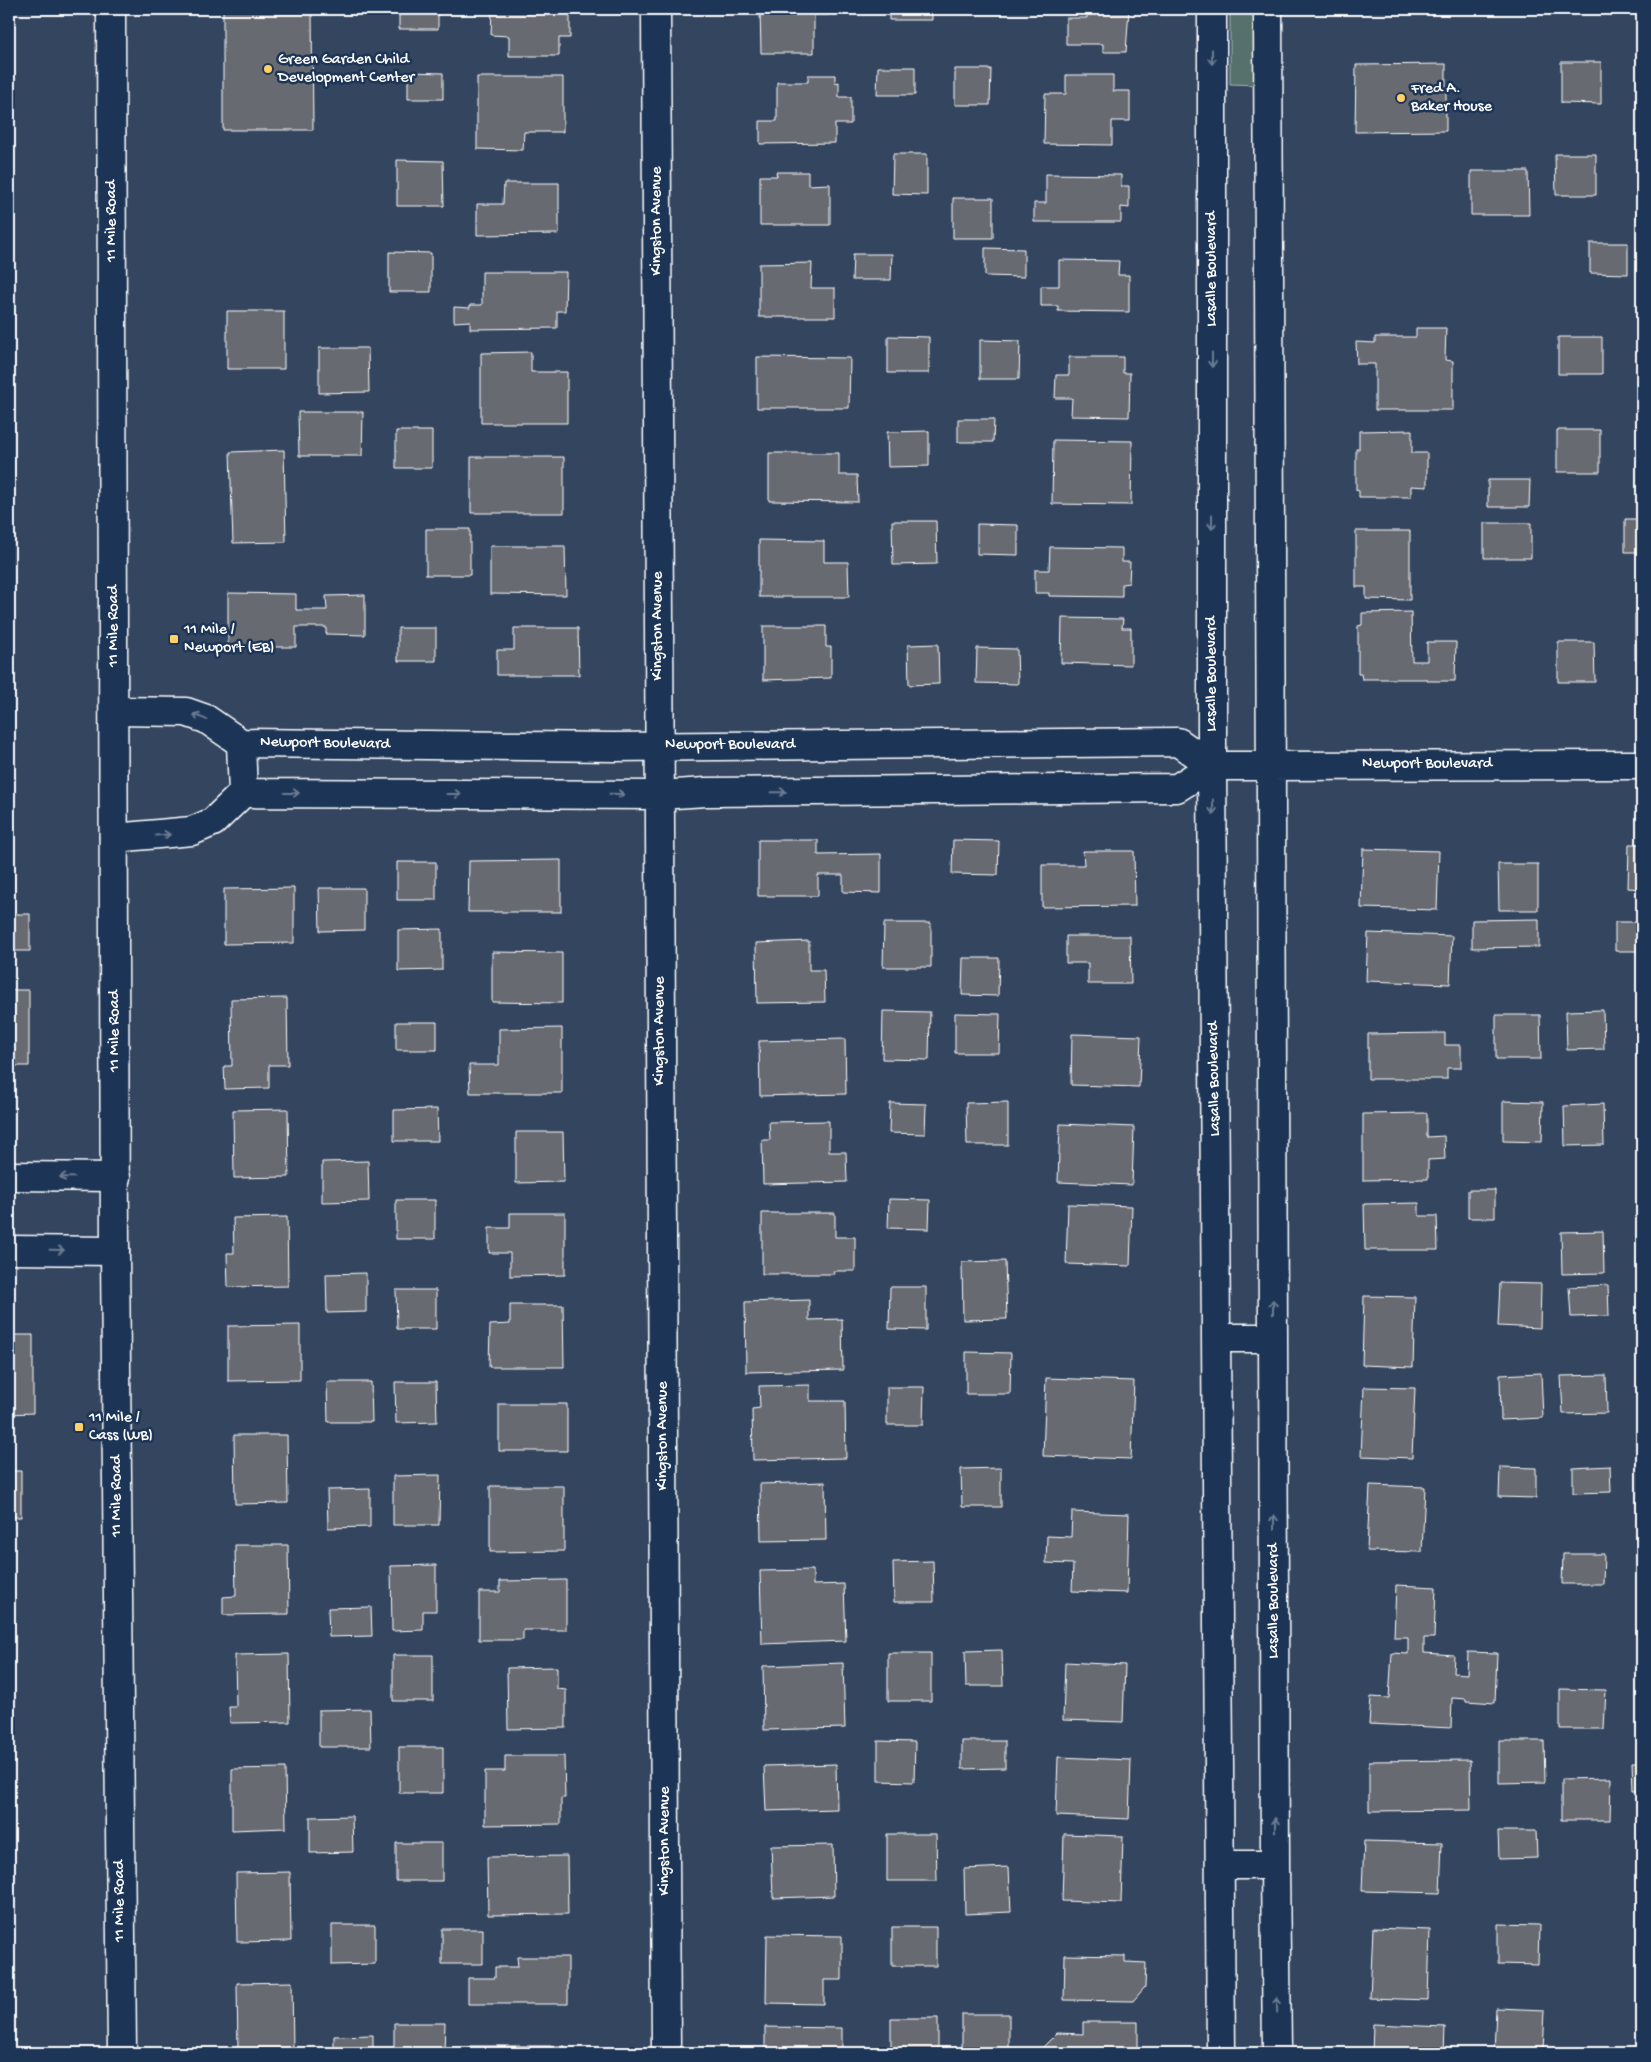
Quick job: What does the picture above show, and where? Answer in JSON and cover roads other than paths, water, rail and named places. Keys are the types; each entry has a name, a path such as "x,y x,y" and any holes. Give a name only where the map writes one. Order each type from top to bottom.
{"street":[{"name":"11 Mile Road","path":"111,9 115,1251 122,2053"},
{"name":"Kingston Avenue","path":"656,9 666,2053"},
{"name":"Lasalle Boulevard","path":"1212,9 1212,766 1222,1865 1221,2053"},
{"name":"Lasalle Boulevard","path":"1268,9 1277,2053"},
{"name":"Newport Boulevard","path":"114,711 186,712 206,719 241,743 659,746 1178,742 1212,766 1642,765"},
{"name":"Newport Boulevard","path":"241,743 243,793"},
{"path":"114,838 192,831 213,822 243,793 659,795 706,792 1177,788 1212,766"},
{"path":"9,1176 116,1177"},
{"path":"9,1250 115,1251"},
{"path":"1217,1338 1273,1338"},
{"path":"1222,1865 1275,1865"}],"place":[{"name":"Green Garden Child Development Center","path":"268,69"},
{"name":"Fred A. Baker House","path":"1401,98"},
{"name":"11 Mile / Newport (EB)","path":"174,639"},
{"name":"11 Mile / Cass (WB)","path":"79,1427"}]}
